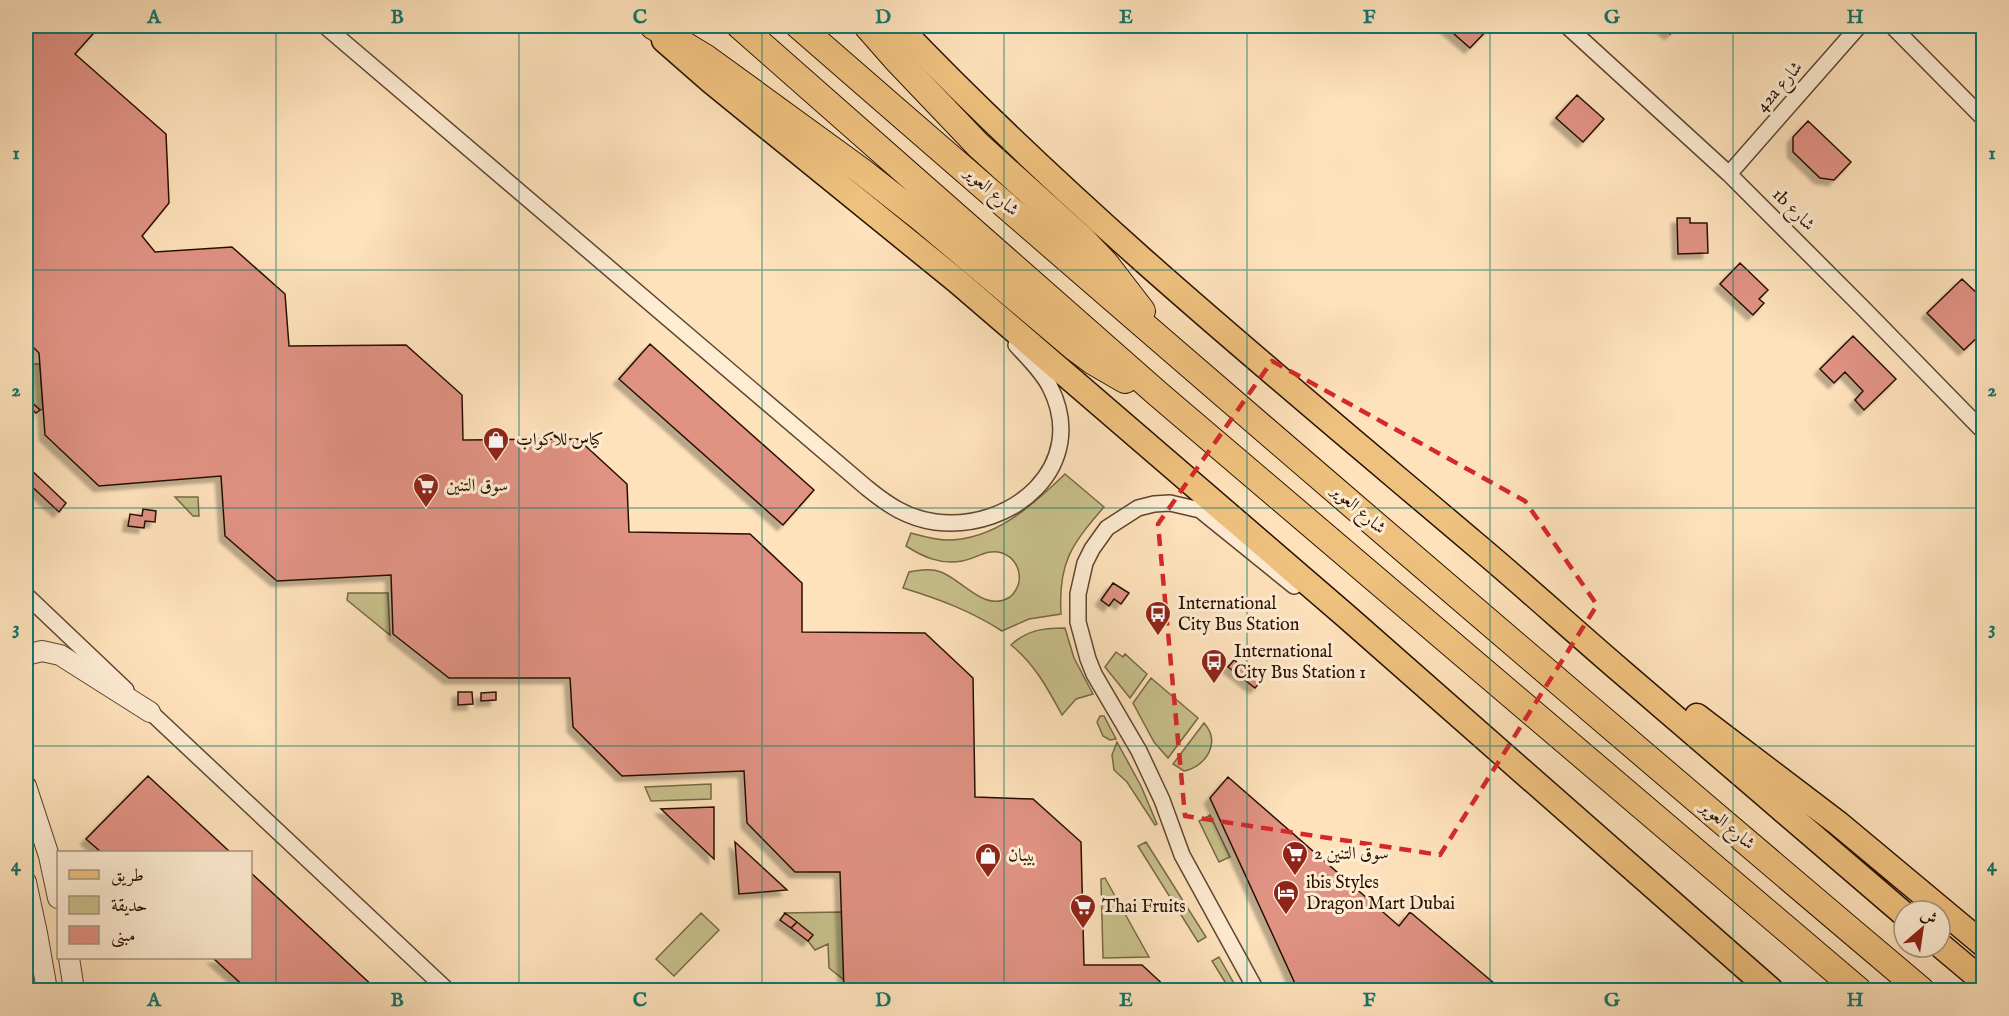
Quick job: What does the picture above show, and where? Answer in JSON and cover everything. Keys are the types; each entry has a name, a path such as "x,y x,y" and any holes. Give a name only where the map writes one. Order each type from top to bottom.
{"highway":[{"path":"654,26 706,58 860,170 1094,362 1136,386 1158,394"},
{"path":"740,26 1158,394 1858,990"},
{"name":"شارع العوير","path":"799,26 1162,342 1922,990"},
{"path":"867,26 978,145 1059,217 1105,263 1132,296 1162,342"}],"main road":[{"path":"649,26 712,82 957,281 1346,616 1771,990"},
{"path":"898,26 998,127 1120,239 1892,904"},
{"path":"1535,594 1590,632 1839,824 1983,945"},
{"path":"1952,955 1983,982"}],"street":[{"path":"325,26 890,507 920,519 952,523 984,519 1031,494 1053,467 1061,434 1055,398 1043,375 957,281"},
{"name":"1b شارع","path":"1567,26 1729,174 1983,432"},
{"name":"42a شارع","path":"1729,174 1859,26"},
{"path":"1893,26 1983,118"},
{"path":"1256,990 1182,855 1162,800 1139,751 1094,674 1078,622 1080,578 1092,549 1107,528 1138,508 1170,503 1200,510 1301,591 1346,616"},
{"path":"26,595 447,990"},
{"path":"26,655 42,651 60,655 150,712"},
{"path":"26,786 49,856 57,893"},
{"path":"26,882 47,990"},
{"path":"69,959 74,990"}],"highlighted area":[{"path":"1272,361 1525,501 1597,605 1440,855 1185,816 1158,524"}],"green space":[{"path":"26,364 40,364 43,409 40,410 26,397 30,388 26,383"},
{"path":"1065,474 1104,507 1075,544 1069,556 1062,581 1061,614 1029,619 1002,631 954,606 903,588 909,572 933,570 950,576 983,598 1001,601 1010,597 1017,588 1019,573 1010,557 1002,553 991,552 962,561 940,561 919,554 906,546 911,533 947,540 981,534 1012,519 1026,509"},
{"path":"175,497 198,497 199,516 193,516"},
{"path":"348,593 388,593 390,635 347,600"},
{"path":"1065,628 1074,658 1093,694 1076,699 1062,715 1034,668 1011,645 1023,636 1036,631"},
{"path":"1116,652 1123,657 1125,654 1147,674 1130,698 1105,667"},
{"path":"1151,678 1198,718 1168,758 1154,742 1133,703"},
{"path":"1100,716 1104,716 1116,739 1110,740 1103,736 1097,722"},
{"path":"1204,723 1211,738 1209,752 1199,764 1184,771 1173,764"},
{"path":"1117,742 1141,786 1157,824 1155,825 1127,782 1114,770 1112,755"},
{"path":"711,784 711,799 651,801 645,787"},
{"path":"1210,815 1230,857 1219,862 1199,821"},
{"path":"1146,842 1206,937 1198,942 1138,846"},
{"path":"1105,878 1149,957 1103,958 1101,879"},
{"path":"842,912 844,980 829,968 828,944 815,950 808,941 812,935 785,913"},
{"path":"701,913 719,930 674,976 656,959"},
{"path":"1219,957 1236,987 1230,990 1212,961"}],"building":[{"name":"سوق التنين","path":"26,26 100,26 75,54 166,134 169,203 142,236 155,252 232,247 285,294 289,346 406,345 462,395 463,440 578,439 627,484 629,532 750,534 802,583 802,632 925,633 973,678 975,797 1033,799 1081,842 1084,965 1142,965 1169,990 844,990 840,872 795,872 747,823 744,771 622,776 573,727 570,678 449,678 393,634 391,575 277,581 225,536 221,476 99,486 45,435 39,353 26,340"},
{"path":"1445,26 1491,26 1470,48"},
{"path":"1661,26 1678,26 1670,34"},
{"path":"1577,95 1604,119 1583,142 1556,118"},
{"path":"1808,121 1851,162 1834,180 1820,178 1793,152 1793,137"},
{"path":"1677,218 1690,218 1690,223 1707,223 1708,253 1678,254"},
{"path":"1740,263 1768,290 1759,299 1764,303 1753,315 1720,284"},
{"path":"1962,279 1984,300 1984,331 1964,350 1927,313"},
{"path":"1853,336 1896,379 1864,410 1855,400 1863,391 1845,372 1834,383 1820,369"},
{"path":"650,344 814,490 783,525 619,379"},
{"path":"26,397 40,410 36,413 26,404"},
{"path":"26,465 66,503 59,512 26,481"},
{"path":"143,509 156,511 155,522 145,521 144,528 128,526 130,514 142,516"},
{"path":"1113,583 1129,593 1121,604 1114,599 1109,606 1101,600"},
{"path":"1234,660 1261,681 1255,688 1228,667"},
{"path":"458,692 472,692 473,704 458,705"},
{"path":"496,692 496,700 481,701 481,693"},
{"path":"148,776 229,851 100,851 86,839"},
{"name":"سوق التنين 2","path":"1228,777 1399,926 1410,912 1502,990 1298,990 1210,798"},
{"path":"714,807 714,859 661,809"},
{"path":"735,842 787,890 739,894"},
{"path":"252,874 377,990 248,990 214,959 252,959"},
{"path":"785,913 797,922 791,928 780,920"},
{"path":"797,922 813,935 808,941 791,928"}],"place":[{"name":"كياس للاكواب","path":"496,463"},
{"name":"سوق التنين","path":"426,509"},
{"name":"International City Bus Station","path":"1158,637"},
{"name":"International City Bus Station 1","path":"1214,685"},
{"name":"سوق التنين 2","path":"1295,877"},
{"name":"بيبان","path":"988,879"},
{"name":"ibis Styles Dragon Mart Dubai","path":"1286,916"},
{"name":"Thai Fruits","path":"1083,930"}]}
